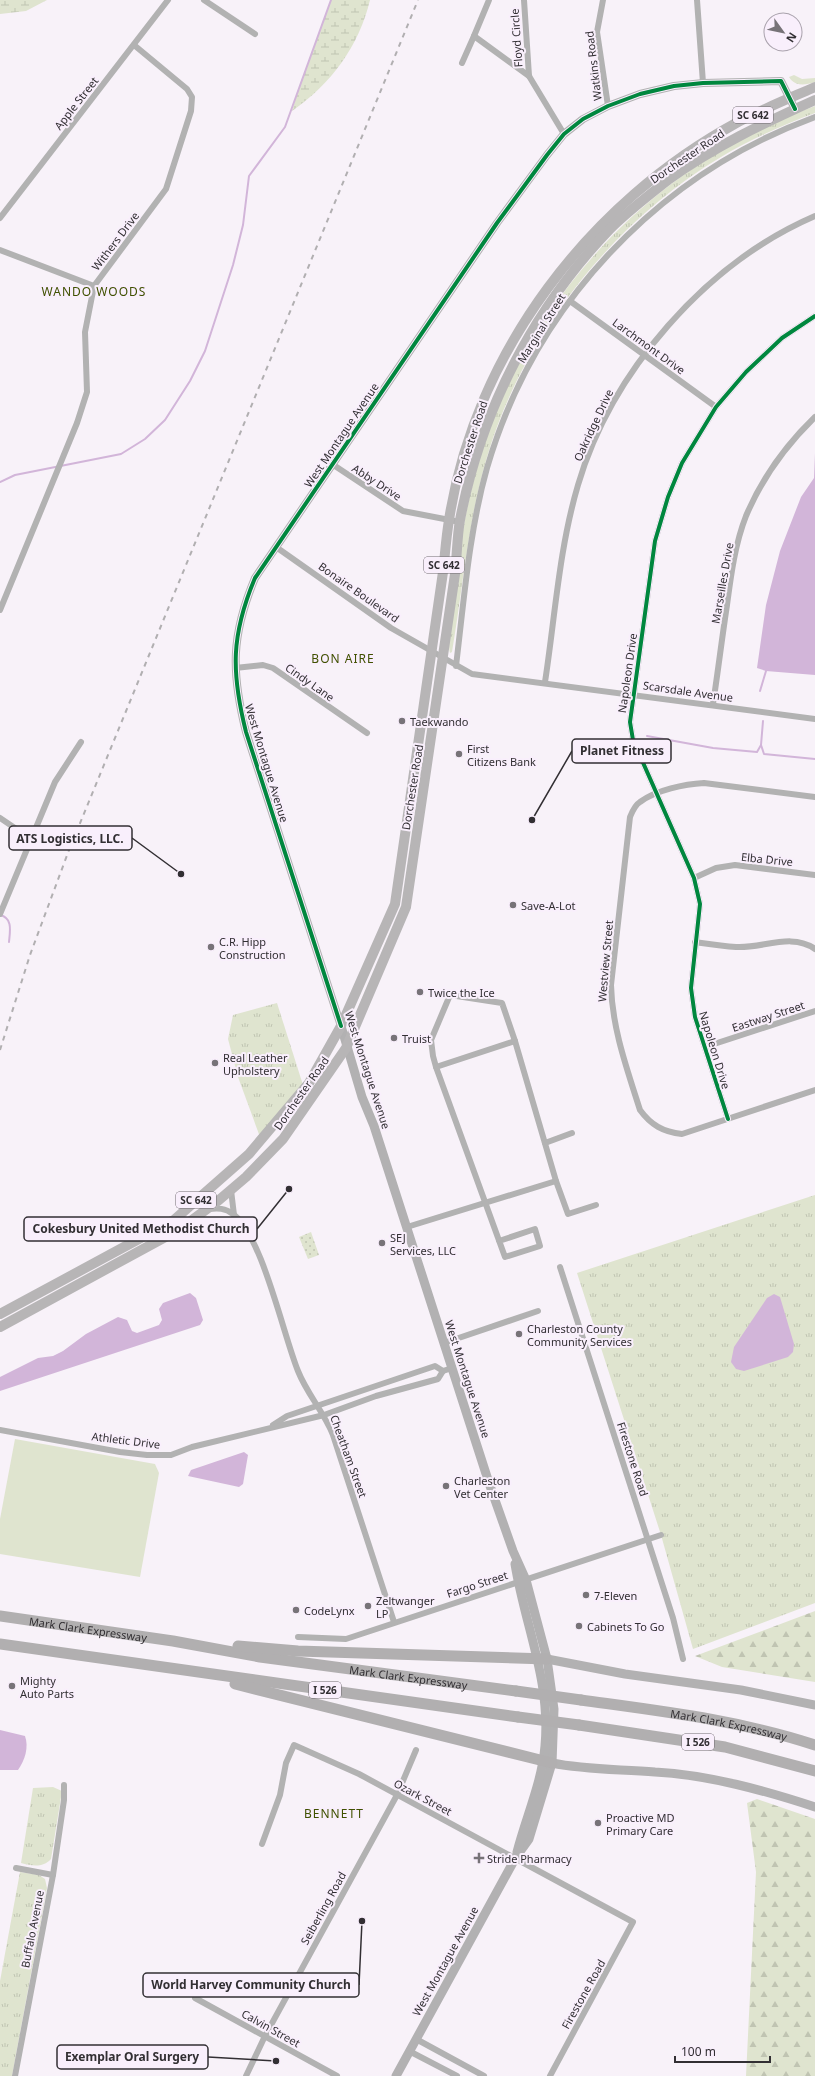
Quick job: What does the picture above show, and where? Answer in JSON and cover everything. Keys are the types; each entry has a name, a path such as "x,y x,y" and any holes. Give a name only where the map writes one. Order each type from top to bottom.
{"highway":[{"path":"0,1613 24,1619"},
{"name":"Mark Clark Expressway","path":"0,1616 173,1641 260,1657 680,1714 764,1730 815,1745"},
{"path":"173,1641 298,1651 543,1658"},
{"name":"Mark Clark Expressway","path":"0,1644 518,1717 579,1724 725,1747 815,1771"},
{"path":"133,1663 243,1686 547,1762"},
{"path":"764,1730 794,1733 815,1739"}],"main road":[{"name":"Dorchester Road","path":"0,1314 174,1220 238,1164 261,1141 308,1083 341,1026 395,904 432,652 449,520 466,451 484,401 504,358 526,318 556,275 578,248 611,215 663,171 738,122 815,87"},
{"name":"Dorchester Road","path":"0,1327 180,1230 231,1190 283,1138 346,1048 406,908 455,574 460,522 476,457 496,400 528,337 561,286 611,228 669,180 744,132 815,100"},
{"name":"West Montague Avenue","path":"341,1026 346,1048 407,1227 444,1343 447,1370 513,1551 543,1658 545,1746 547,1762 516,1857 396,2076"},
{"path":"543,1658 625,1674 741,1690 815,1705"},
{"path":"547,1762 578,1769 655,1772 702,1777 779,1796 815,1807"}],"street":[{"name":"Apple Street","path":"0,218 168,0"},
{"path":"204,0 255,34"},
{"path":"462,63 489,0"},
{"name":"Floyd Circle","path":"524,0 529,76"},
{"name":"Watkins Road","path":"603,0 598,32 608,106"},
{"path":"697,0 703,83"},
{"name":"Floyd Circle","path":"474,36 529,76 564,134"},
{"name":"Withers Drive","path":"0,610 77,423 87,392 85,332 94,286 166,189 191,111 192,97 187,89 134,45"},
{"name":"West Montague Avenue","path":"341,1026 246,732 238,699 235,668 236,647 240,620 255,578 496,223 538,166 564,134 583,119 608,106 640,94 674,86 703,83 781,81 795,109"},
{"name":"Marginal Street","path":"456,666 472,535 487,469 503,422 525,373 546,336 570,301 601,261 633,228 664,202 728,157 784,128 815,117"},
{"name":"Oakridge Drive","path":"545,682 568,523 578,484 591,450 609,411 622,388 659,336 681,311 711,283 752,251 781,233 815,216"},
{"path":"0,250 94,286"},
{"name":"Larchmont Drive","path":"570,301 644,356 716,406"},
{"name":"Napoleon Drive","path":"728,1119 692,1002 691,988 700,904 694,878 633,740 630,722 633,694 655,541 668,497 682,463 716,406 746,372 782,338 815,316"},
{"name":"Marseilles Drive","path":"713,704 734,556 746,517 760,486 777,459 799,432 815,417"},
{"name":"Abby Drive","path":"332,464 403,511 460,522"},
{"name":"Bonaire Boulevard","path":"276,546 391,628 443,659"},
{"name":"Scarsdale Avenue","path":"443,659 472,674 713,704 815,719"},
{"name":"Cindy Lane","path":"235,668 263,665 273,668 367,733"},
{"path":"0,914 55,782 81,742"},
{"name":"Westview Street","path":"815,797 704,783 686,784 657,794 640,802 634,808 630,817 611,985 611,1008 616,1032 640,1110 648,1120 664,1130 682,1134 815,1090"},
{"path":"0,818 31,839"},
{"name":"Elba Drive","path":"694,878 716,868 735,865 815,875"},
{"path":"695,942 737,947 791,941 804,943 815,949"},
{"path":"499,1240 535,1229 540,1246 505,1257 432,1056 431,1040 450,995 502,1003 515,1041 556,1182 568,1214 596,1205"},
{"name":"Eastway Street","path":"705,1047 815,1011"},
{"path":"436,1067 515,1041"},
{"path":"545,1143 572,1133"},
{"path":"407,1227 556,1182"},
{"path":"231,1190 234,1215"},
{"path":"207,1209 226,1210 234,1215"},
{"name":"Cheatham Street","path":"234,1215 245,1228 257,1250 297,1369 324,1414 333,1435 394,1622"},
{"name":"Firestone Road","path":"560,1267 673,1618 683,1659"},
{"path":"444,1343 538,1311"},
{"name":"Athletic Drive","path":"0,1430 120,1452 148,1455 171,1455 178,1454 192,1447 324,1414 376,1396 438,1379 447,1370 435,1366 288,1416 270,1427"},
{"name":"Fargo Street","path":"298,1637 346,1639 661,1535"},
{"name":"Ozark Street","path":"262,1844 280,1795 286,1763 294,1745 359,1774 516,1857 633,1922"},
{"name":"Seiberling Road","path":"246,2076 265,2036 397,1795 416,1750"},
{"name":"Buffalo Avenue","path":"15,2076 52,1875 64,1800 64,1785"},
{"path":"16,1868 52,1875"},
{"name":"Firestone Road","path":"550,2076 633,1922"},
{"name":"Calvin Street","path":"195,1998 337,2076"},
{"path":"416,2039 484,2076"},
{"path":"409,2051 457,2076"}],"green space":[{"path":"0,0 47,0 26,11 0,14"},
{"path":"331,0 370,0 359,33 342,63 319,89 292,111 298,90"},
{"path":"794,75 802,79 815,78 815,82 797,84 789,77"},
{"path":"815,106 815,113 791,122 744,144 681,183 644,214 609,248 577,286 548,326 523,368 503,412 487,457 480,481 470,530 452,652 450,653 449,636 454,593 473,483 497,411 530,343 572,282 622,226 680,178 744,138"},
{"path":"277,1003 303,1085 260,1137 238,1077 228,1039 233,1015"},
{"path":"815,1195 815,1603 693,1649 661,1535 577,1273"},
{"path":"311,1232 319,1255 308,1259 299,1237"},
{"path":"15,1439 155,1464 159,1473 140,1577 0,1554 0,1519"},
{"path":"815,1611 815,1682 722,1667 695,1656"},
{"path":"53,1787 62,1791 51,1859 41,1865 21,1863 33,1788"},
{"path":"757,1799 815,1819 815,2076 746,2076 756,1872 747,1803"},
{"path":"20,1872 39,1875 45,1879 47,1888 12,2076 0,2076 0,1981"}],"shaded area":[{"path":"815,453 815,675 766,671 757,668 766,605 780,551 801,497 814,478"},
{"path":"190,1293 196,1298 203,1320 200,1325 0,1391 0,1377 38,1358 53,1356 63,1351 86,1334 118,1317 127,1320 132,1331 137,1333 159,1325 162,1320 159,1309 163,1303"},
{"path":"774,1294 780,1297 794,1344 793,1352 788,1357 744,1371 736,1369 731,1362 734,1347 767,1298"},
{"path":"244,1452 248,1455 243,1484 239,1487 188,1476 191,1470"},
{"path":"0,1730 25,1736 27,1745 26,1753 18,1770 0,1770"}],"waterway":[{"path":"0,482 15,475 121,454 145,439 165,420 190,381 205,351 233,265 243,225 249,176 285,127 331,0"},
{"path":"760,691 766,671"},
{"path":"647,736 713,748 757,752 761,745 763,721"},
{"path":"761,745 764,754 815,759"},
{"path":"0,915 9,922 9,942"}],"railway":[{"path":"0,1050 30,955 69,850 418,0"}],"cycle path":[{"path":"341,1026 246,732 241,710 236,672 236,654 241,618 255,578 497,223 564,134 583,119 608,106 640,94 674,86 703,83 781,81 795,109"},
{"path":"728,1119 695,1017 691,988 700,904 694,878 633,740 630,722 655,541 668,497 682,463 716,407 746,372 782,338 815,316"}],"place":[{"name":"Taekwando","path":"402,721"},
{"name":"First Citizens Bank","path":"459,754"},
{"name":"Planet Fitness","path":"532,820"},
{"name":"ATS Logistics, LLC.","path":"181,874"},
{"name":"Save-A-Lot","path":"513,905"},
{"name":"C.R. Hipp Construction","path":"211,947"},
{"name":"Twice the Ice","path":"420,992"},
{"name":"Truist","path":"394,1038"},
{"name":"Real Leather Upholstery","path":"215,1063"},
{"name":"Cokesbury United Methodist Church","path":"289,1189"},
{"name":"SEJ Services, LLC","path":"382,1243"},
{"name":"Charleston County Community Services","path":"519,1334"},
{"name":"Charleston Vet Center","path":"446,1486"},
{"name":"7-Eleven","path":"586,1595"},
{"name":"Zeltwanger LP","path":"368,1606"},
{"name":"CodeLynx","path":"296,1610"},
{"name":"Cabinets To Go","path":"579,1626"},
{"name":"Mighty Auto Parts","path":"12,1686"},
{"name":"Proactive MD Primary Care","path":"598,1823"},
{"name":"Stride Pharmacy","path":"479,1858"},
{"name":"World Harvey Community Church","path":"362,1921"},
{"name":"Exemplar Oral Surgery","path":"276,2061"}],"district":[{"name":"WANDO WOODS","path":"94,291"},
{"name":"BON AIRE","path":"343,658"},
{"name":"BENNETT","path":"334,1813"}]}
